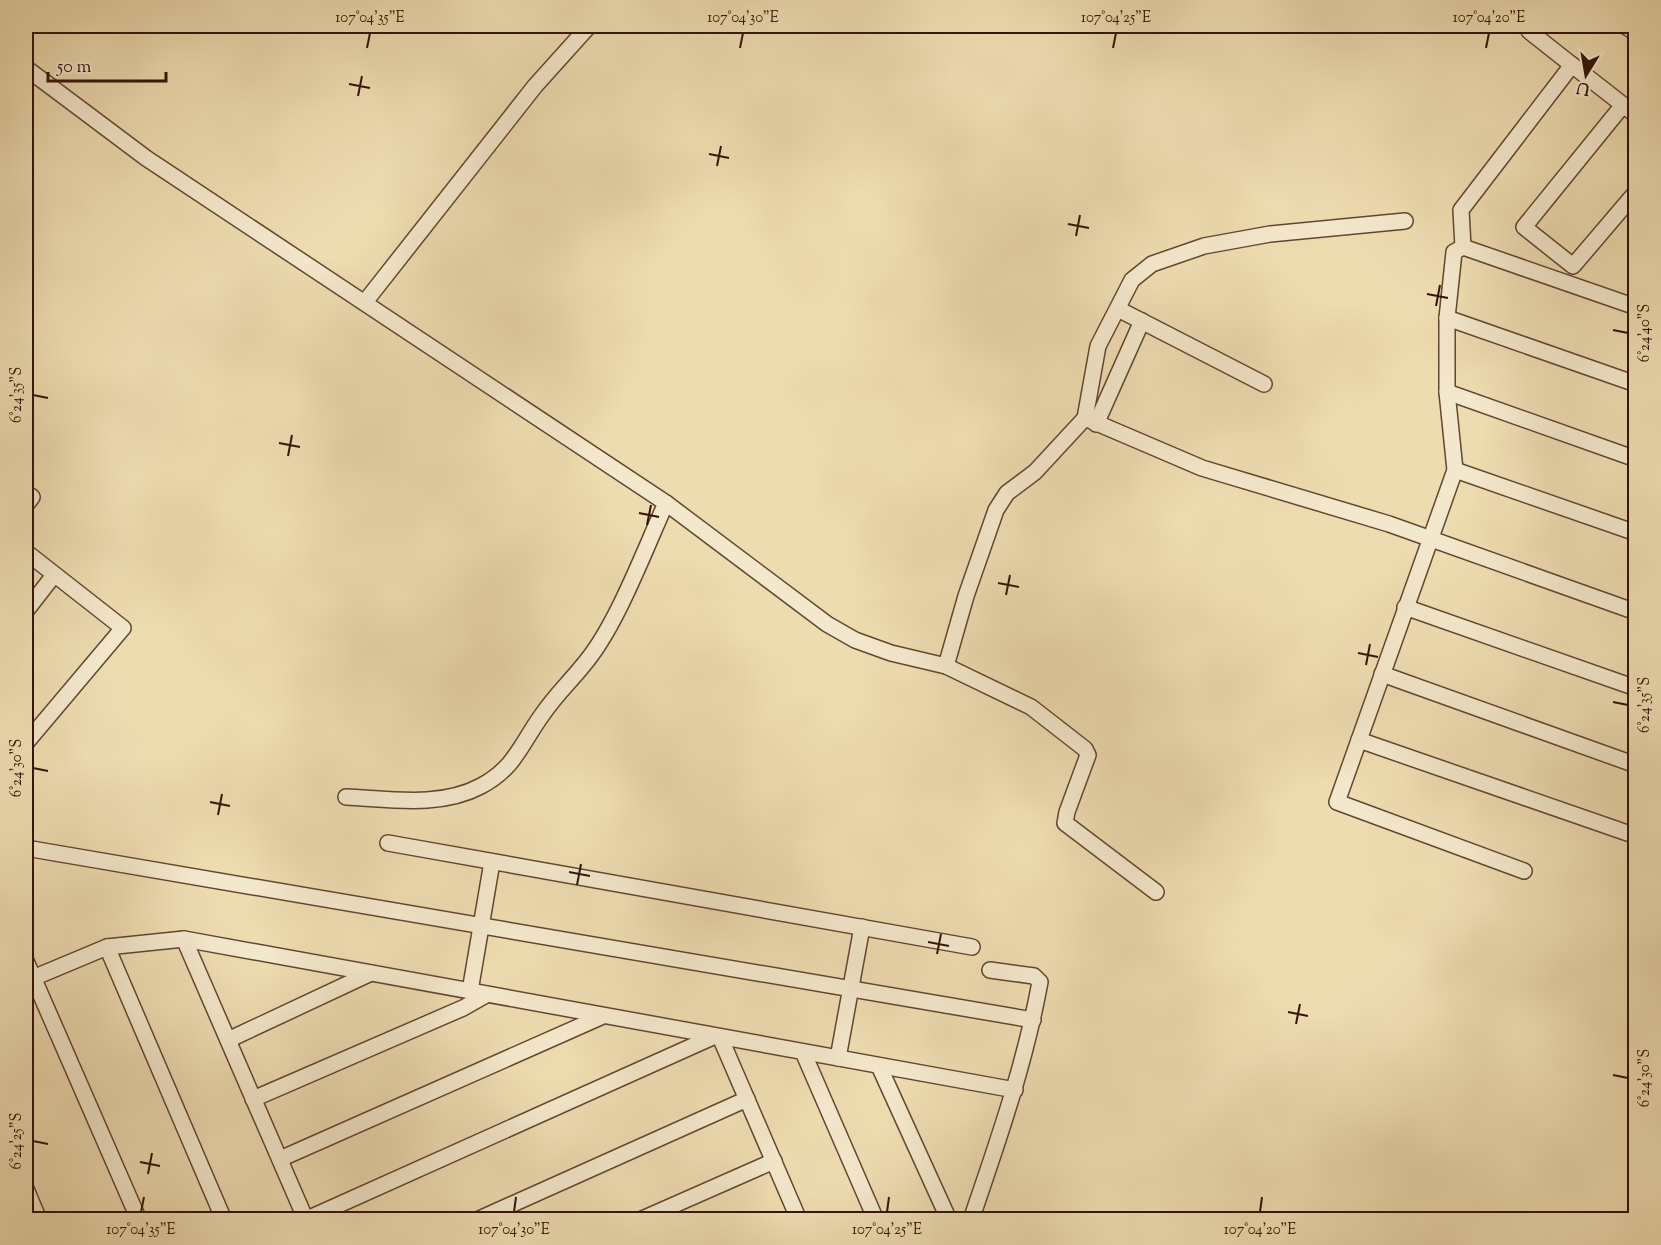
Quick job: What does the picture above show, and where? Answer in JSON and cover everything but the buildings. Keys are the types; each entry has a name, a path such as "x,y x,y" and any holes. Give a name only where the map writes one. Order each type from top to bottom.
{"street":[{"path":"365,302 535,86 589,26"},
{"path":"1534,26 1529,32 1629,110 1519,233 1573,266 1635,192"},
{"path":"1625,26 1635,33"},
{"path":"1463,247 1461,210 1572,65"},
{"path":"26,68 146,158 666,503 796,602 855,640 946,666 1031,707 1085,749 1088,759 1067,812 1065,823 1155,892"},
{"path":"1090,421 1098,346 1132,280 1152,264 1176,254 1270,234 1405,220"},
{"path":"1524,872 1337,802 1455,470 1447,392 1447,318 1454,252 1463,247 1635,307"},
{"path":"1118,309 1264,384"},
{"path":"1447,318 1635,384"},
{"path":"946,666 966,596 996,510 1006,493 1035,472 1090,421 1142,321"},
{"path":"1447,392 1635,459"},
{"path":"1090,421 1202,468 1389,524 1635,612"},
{"path":"1455,470 1635,533"},
{"path":"26,493 32,497 26,505"},
{"path":"346,797 448,799 480,787 507,769 552,701 589,658 603,637 666,503"},
{"path":"26,552 123,628 26,743"},
{"path":"26,611 54,575"},
{"path":"1405,607 1635,688"},
{"path":"1382,674 1635,765"},
{"path":"1359,740 1635,836"},
{"path":"388,843 972,947"},
{"path":"26,848 1033,1020"},
{"path":"470,992 492,862"},
{"path":"838,1058 862,927"},
{"path":"184,939 305,1219 718,1036"},
{"path":"33,978 107,947 184,939 1015,1090"},
{"path":"107,947 224,1220"},
{"path":"26,961 139,1220"},
{"path":"971,1220 1015,1090 1040,982 1038,978 990,970"},
{"path":"228,1040 372,973"},
{"path":"254,1099 463,1008 486,995"},
{"path":"279,1159 604,1016"},
{"path":"718,1036 799,1220"},
{"path":"803,1052 876,1220"},
{"path":"879,1066 949,1220"},
{"path":"477,1220 747,1099"},
{"path":"640,1220 774,1161"},
{"path":"26,1189 39,1220"}]}
